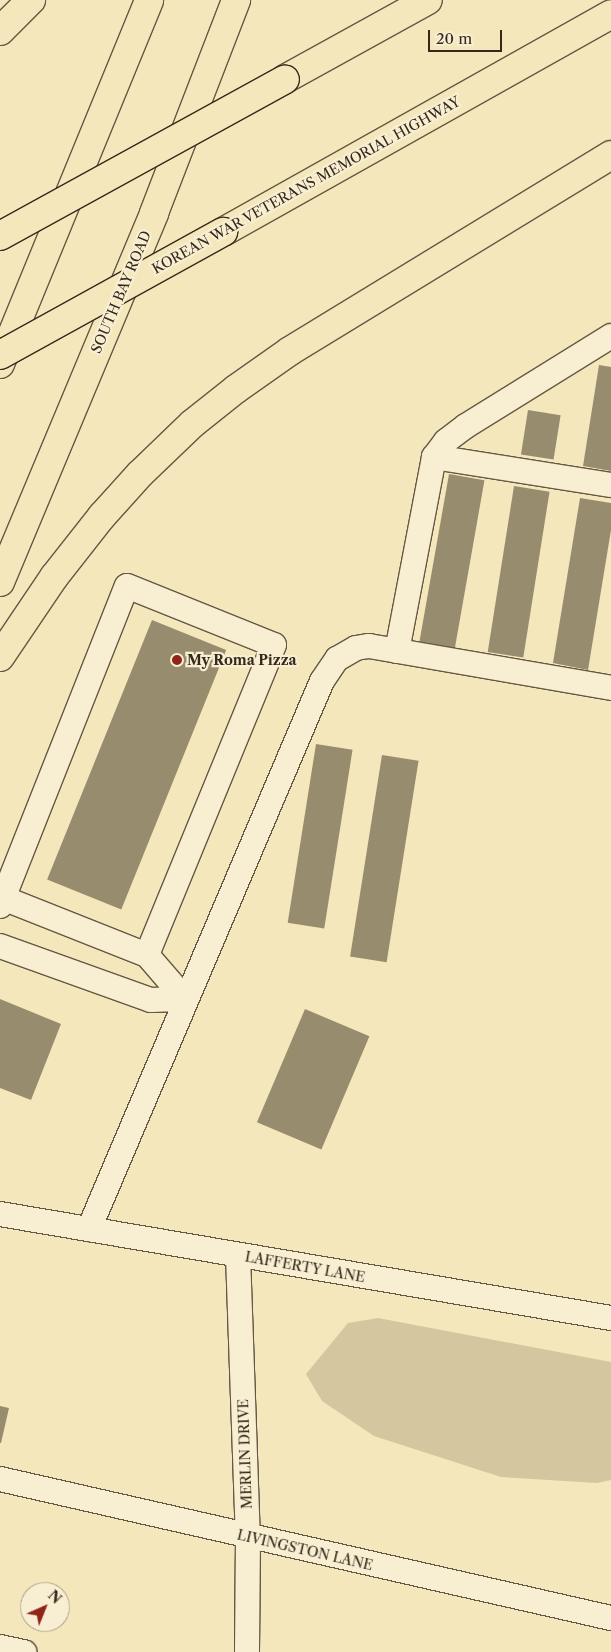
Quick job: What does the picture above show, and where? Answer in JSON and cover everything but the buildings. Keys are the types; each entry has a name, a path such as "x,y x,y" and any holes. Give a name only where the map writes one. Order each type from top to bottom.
{"highway":[{"path":"0,31 31,0"},
{"path":"0,364 149,0"},
{"name":"SOUTH BAY ROAD","path":"0,582 154,213 236,0"},
{"path":"0,236 428,0"},
{"name":"KOREAN WAR VETERANS MEMORIAL HIGHWAY","path":"0,355 611,14"},
{"path":"0,657 54,577 102,516 140,474 199,418 290,351 611,155"}],"street":[{"path":"397,651 434,456 446,441 466,426 611,336"},
{"path":"434,456 611,485"},
{"path":"147,955 274,645 127,586 2,902 147,955 185,999"},
{"path":"89,1229 199,966 322,681 337,659 356,648 368,646 611,688"},
{"path":"0,946 151,1000 185,999"},
{"name":"LAFFERTY LANE","path":"0,1214 611,1318"},
{"name":"MERLIN DRIVE","path":"238,1255 248,1537 247,1652"},
{"name":"LIVINGSTON LANE","path":"0,1479 248,1537 611,1618"},
{"path":"0,1647 24,1652"}],"shaded area":[{"path":"378,1318 611,1362 611,1480 597,1483 501,1477 374,1436 322,1401 306,1374 348,1323"}],"place":[{"name":"My Roma Pizza","path":"177,660"}]}
